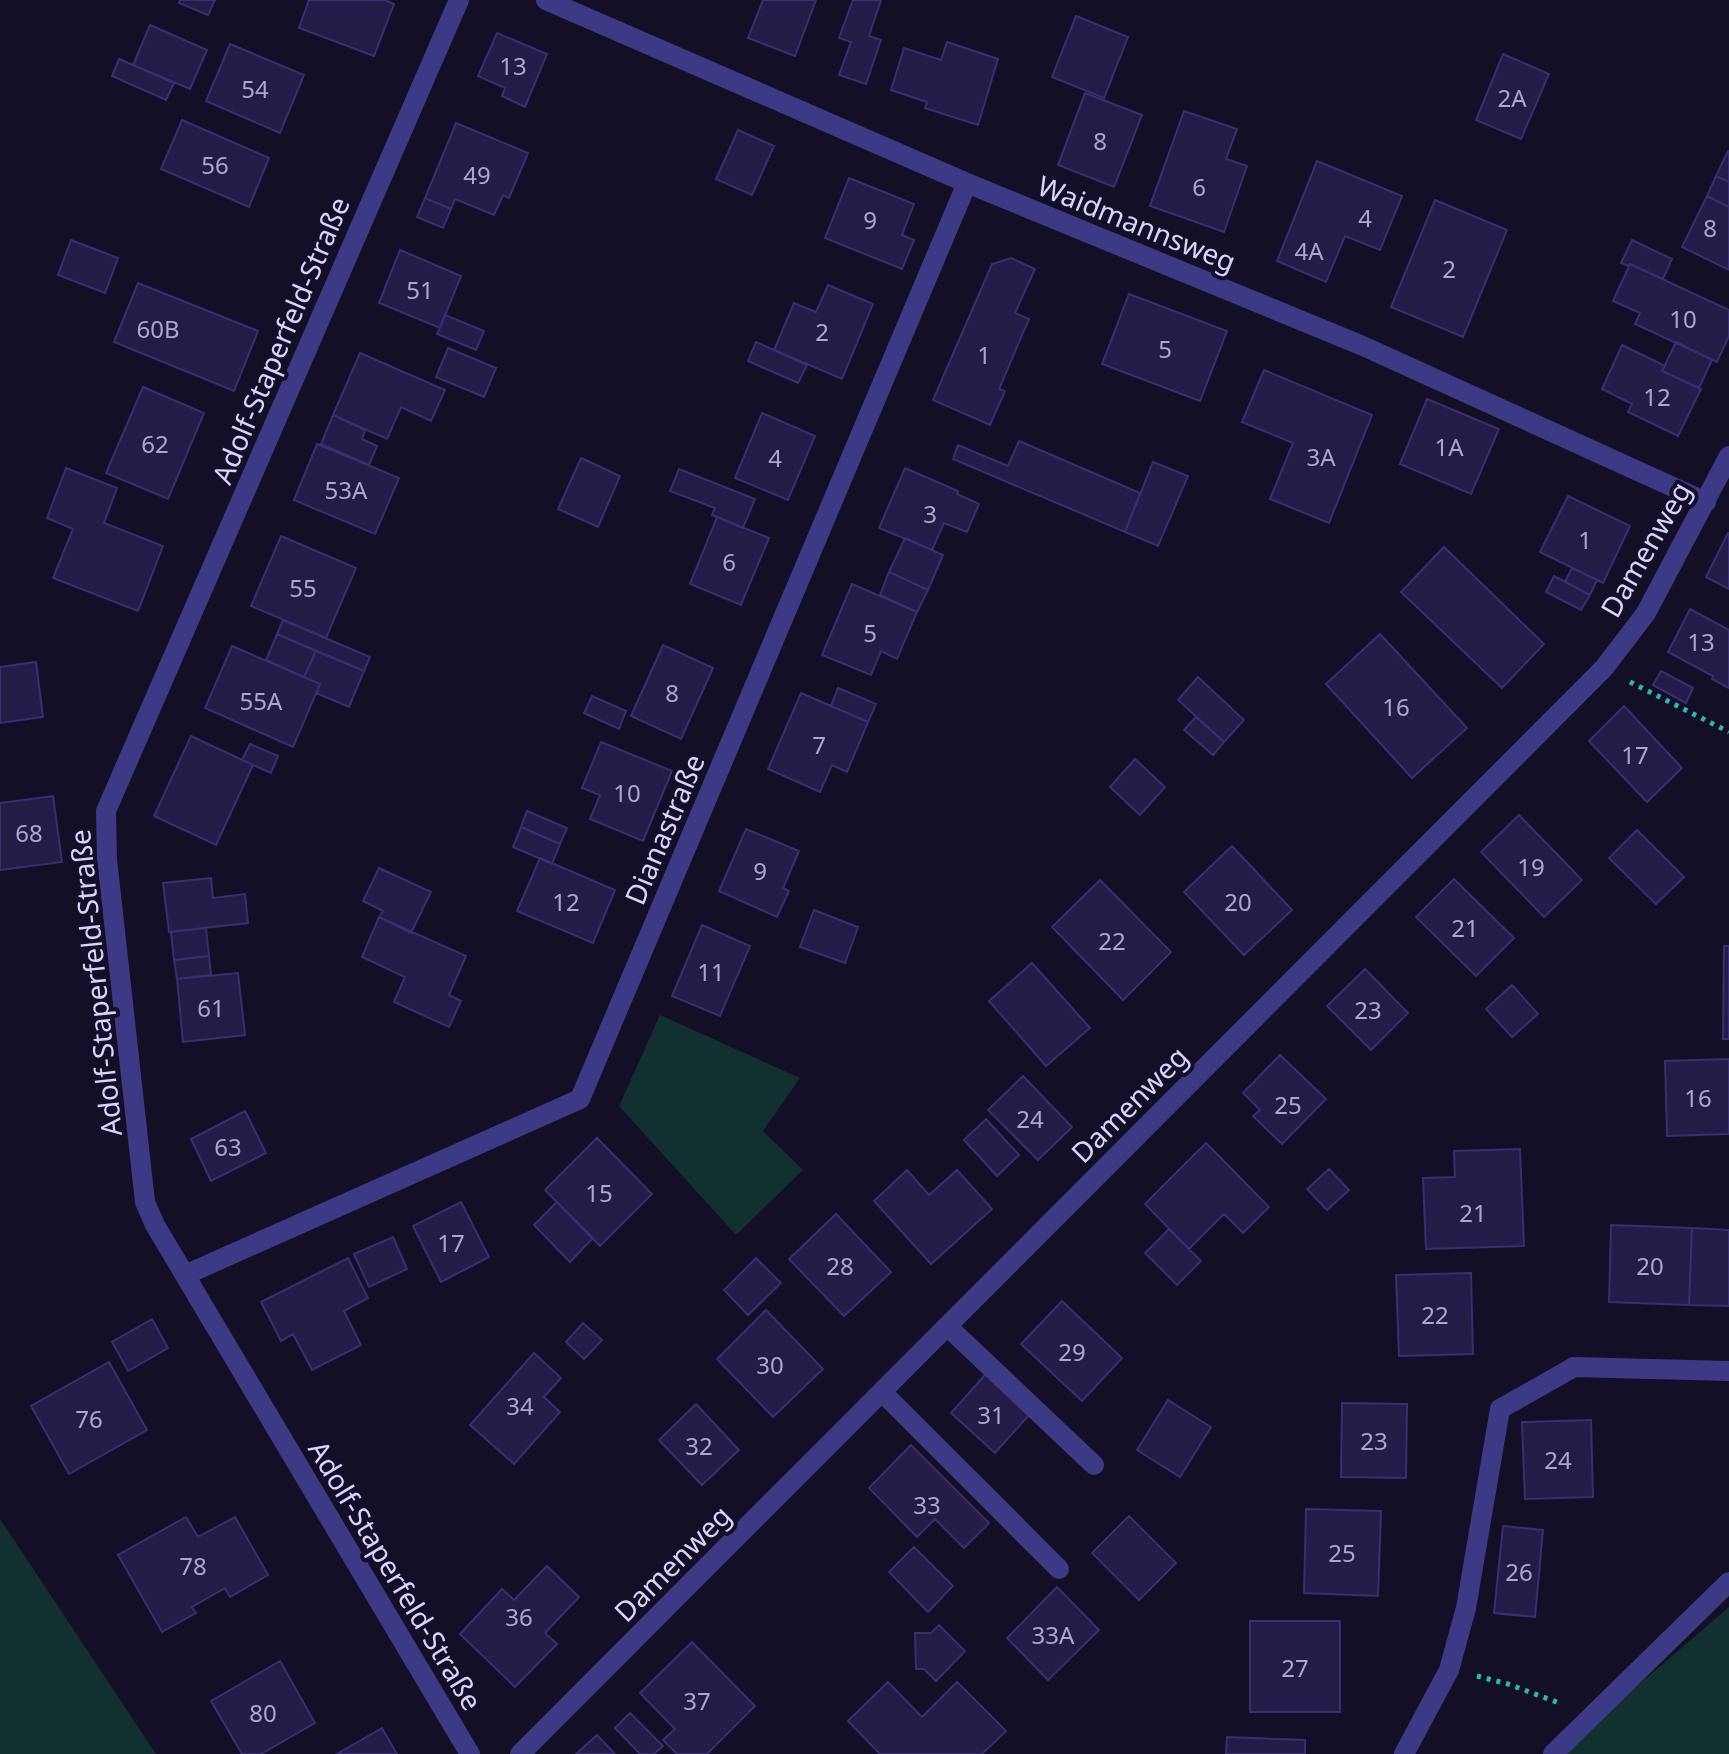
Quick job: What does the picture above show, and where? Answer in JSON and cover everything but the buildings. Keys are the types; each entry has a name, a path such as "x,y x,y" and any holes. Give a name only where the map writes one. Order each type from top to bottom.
{"street":[{"name":"Adolf-Staperfeld-Straße","path":"459,0 106,811 107,859 145,1202 155,1225 470,1754"},
{"name":"Waidmannsweg","path":"546,0 967,183 1363,346 1706,502"},
{"name":"Dianastraße","path":"185,1275 580,1099 967,183"},
{"name":"Damenweg","path":"520,1754 1604,668 1646,613 1729,456"},
{"path":"947,1326 1094,1465"},
{"path":"1404,1754 1449,1670 1466,1608 1500,1409 1574,1367 1729,1371"},
{"path":"882,1392 1059,1569"},
{"path":"1553,1754 1729,1582"}],"path":[{"path":"1604,668 1729,732"},
{"path":"1449,1670 1508,1684 1593,1716"}],"green space":[{"path":"660,1015 800,1078 763,1131 803,1170 736,1235 619,1106"},
{"path":"0,1519 156,1754 0,1754"},
{"path":"1729,1607 1729,1754 1558,1754"}]}
